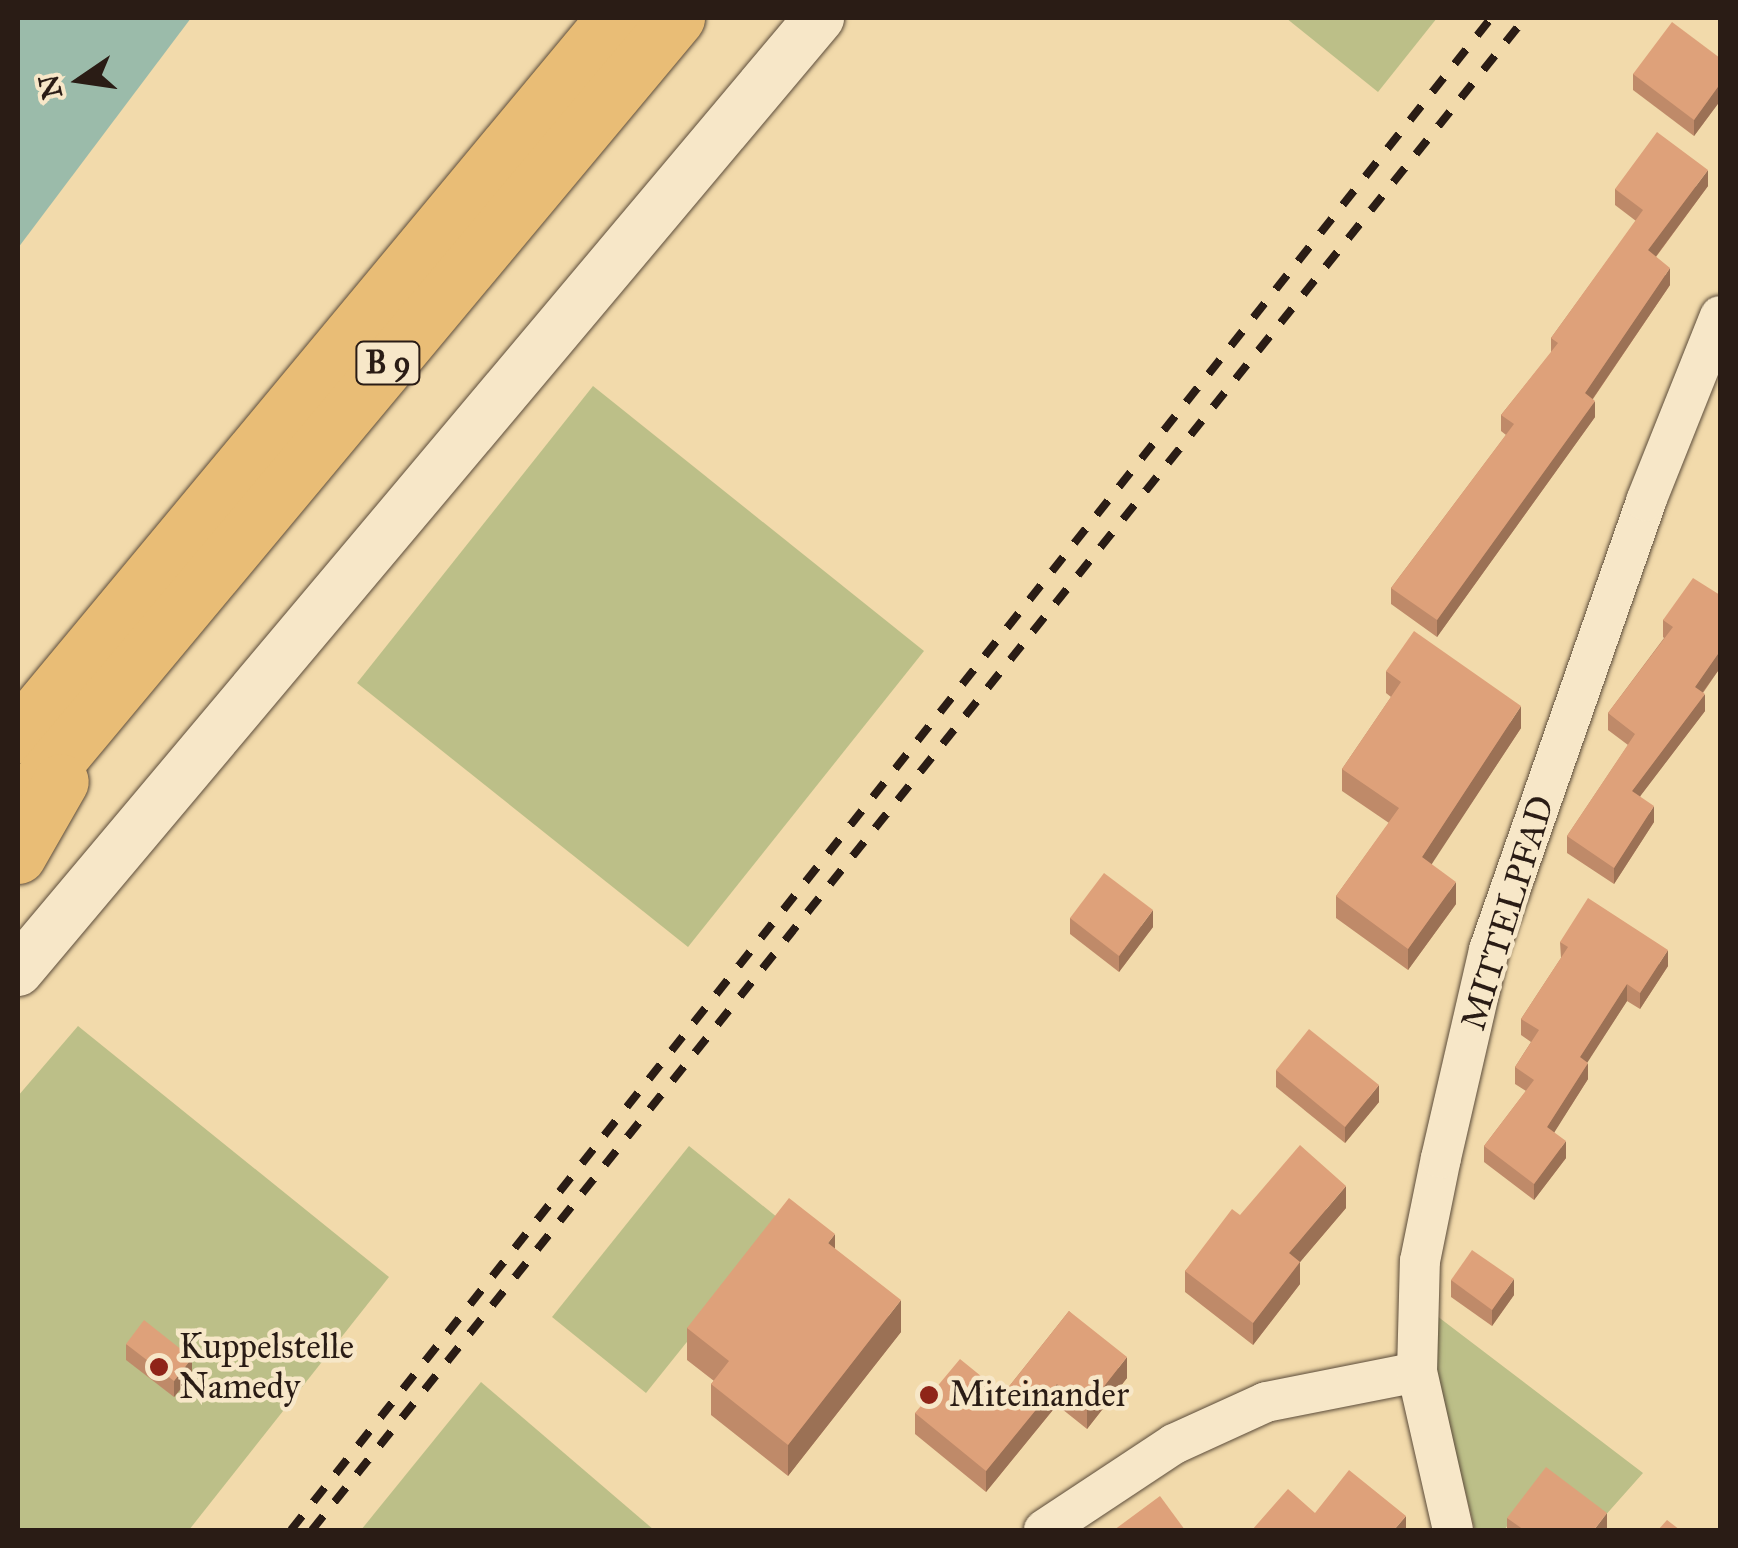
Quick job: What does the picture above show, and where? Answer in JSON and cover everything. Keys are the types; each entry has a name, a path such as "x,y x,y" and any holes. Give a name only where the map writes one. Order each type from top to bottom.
{"main road":[{"name":"B 9","path":"18,735 614,18"},
{"name":"B 9","path":"18,808 677,18"},
{"path":"18,856 126,674"}],"street":[{"path":"18,971 819,18"},
{"name":"MITTELPFAD","path":"1453,1530 1417,1372 1420,1261 1489,950 1646,501 1720,316"},
{"path":"1044,1530 1174,1444 1266,1402 1417,1372"}],"green space":[{"path":"1286,18 1437,18 1378,92"},
{"path":"593,386 924,651 688,947 357,683"},
{"path":"78,1026 389,1277 189,1530 18,1530 18,1096"},
{"path":"689,1146 783,1222 646,1393 552,1317"},
{"path":"1437,1316 1643,1473 1603,1518 1547,1477 1504,1530 1475,1530 1437,1381"},
{"path":"481,1382 654,1530 361,1530"}],"shaded area":[{"path":"18,18 191,18 18,248"}],"building":[{"path":"1672,22 1720,58 1720,84 1694,120 1633,74"},
{"path":"1657,132 1708,170 1648,250 1670,268 1585,393 1595,401 1437,620 1391,588 1514,424 1501,415 1558,343 1551,338 1643,210 1615,189"},
{"path":"1693,578 1720,595 1720,651 1695,687 1705,694 1632,791 1654,806 1614,868 1567,836 1635,734 1608,713 1673,627 1663,620"},
{"path":"1414,631 1521,706 1422,857 1456,882 1408,949 1336,896 1399,808 1342,769 1401,682 1386,671"},
{"path":"1104,873 1153,910 1119,956 1070,918"},
{"path":"1588,898 1668,950 1640,993 1627,984 1580,1057 1588,1063 1547,1127 1566,1141 1534,1184 1484,1146 1534,1080 1515,1067 1539,1030 1521,1019 1568,947 1560,942"},
{"path":"1309,1029 1379,1085 1345,1127 1276,1070"},
{"path":"1300,1145 1346,1186 1289,1253 1300,1262 1253,1323 1185,1271 1232,1209 1240,1215"},
{"path":"789,1198 835,1234 828,1243 901,1300 788,1445 711,1384 729,1361 687,1328"},
{"path":"1472,1250 1514,1279 1492,1310 1451,1280"},
{"path":"1069,1311 1127,1357 1087,1408 1057,1384 986,1471 915,1413 960,1359 1003,1394"},
{"path":"144,1320 192,1358 174,1381 126,1344"},
{"path":"1546,1467 1607,1513 1594,1530 1524,1530 1507,1518"},
{"path":"1349,1470 1406,1516 1394,1530 1252,1530 1288,1489 1315,1513"},
{"path":"1160,1496 1185,1530 1114,1530"},
{"path":"1667,1520 1680,1530 1658,1530"}],"railway":[{"path":"291,1530 1491,18"},
{"path":"312,1530 1525,18"}],"place":[{"name":"Kuppelstelle Namedy","path":"159,1367"},
{"name":"Miteinander","path":"929,1395"}]}
